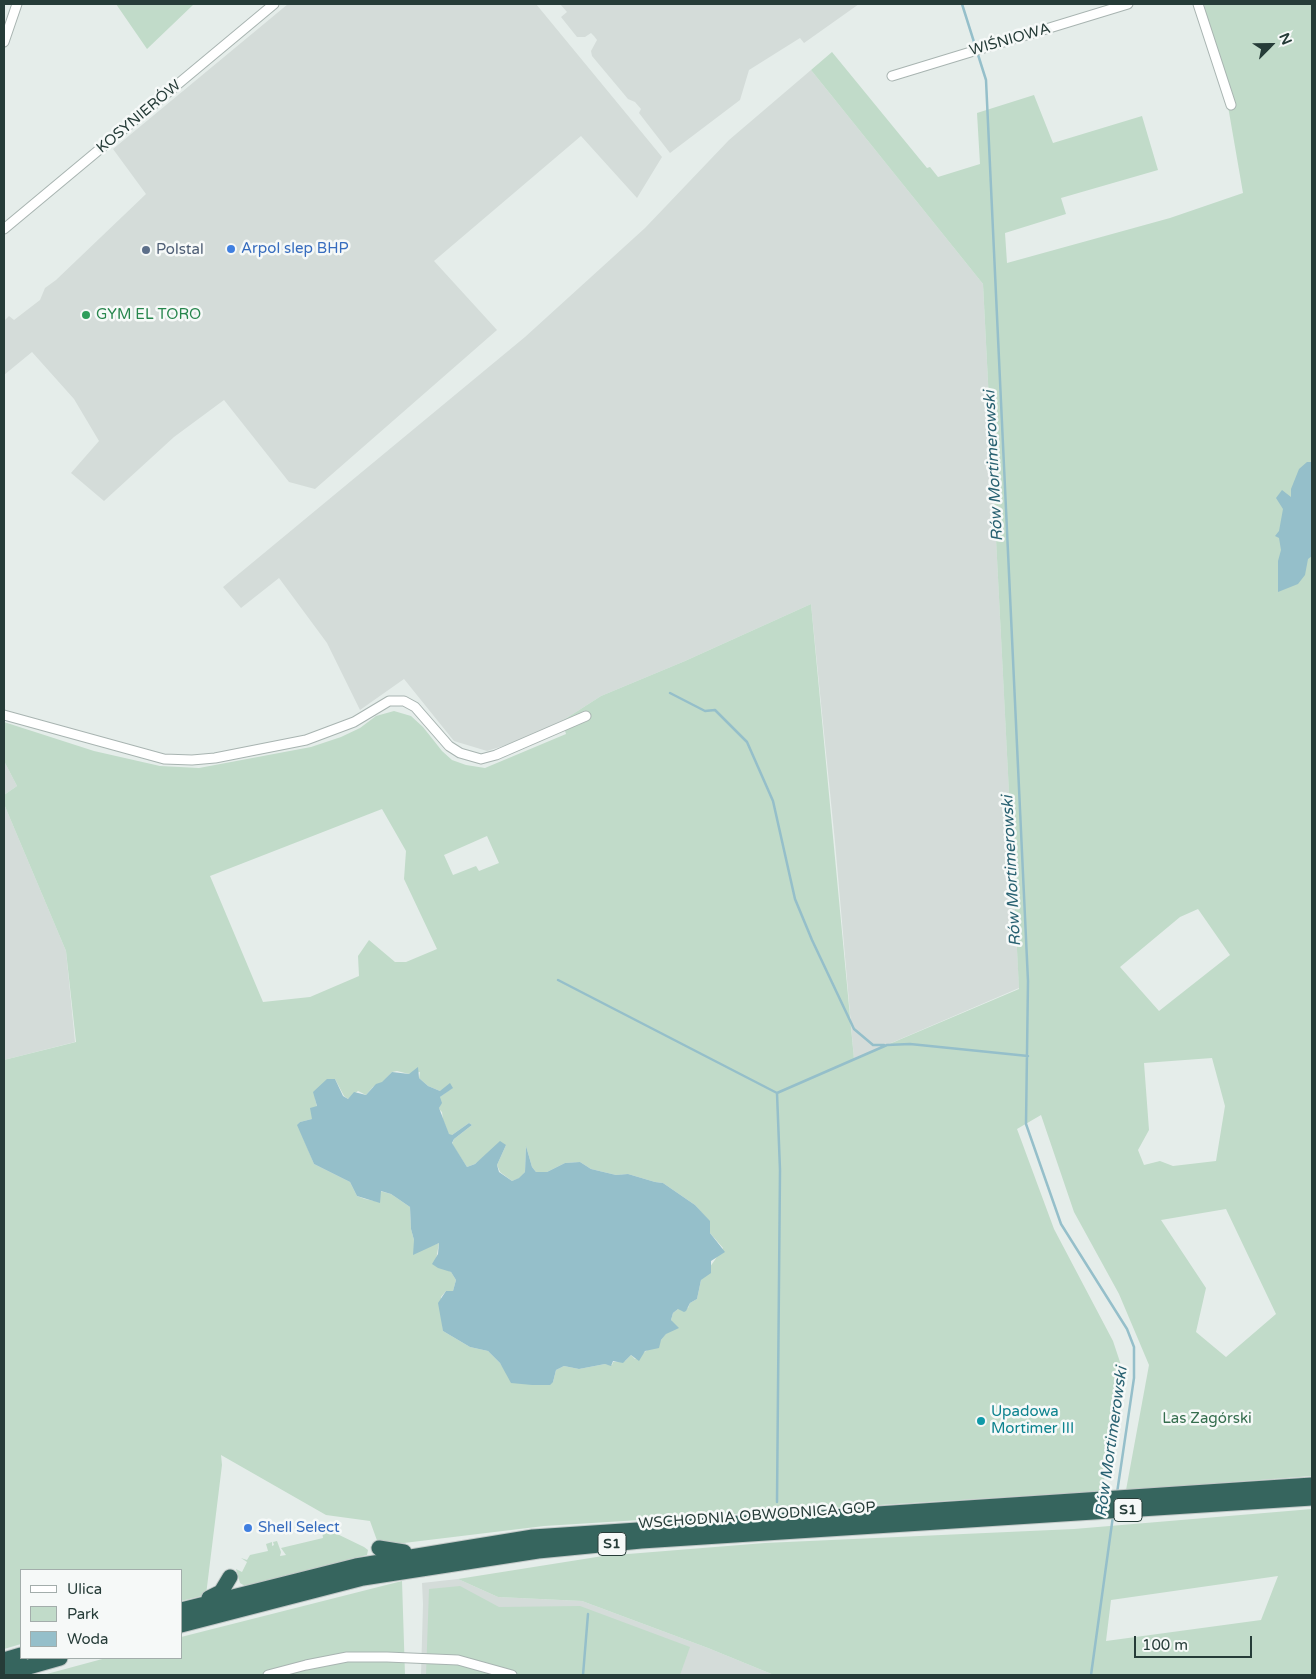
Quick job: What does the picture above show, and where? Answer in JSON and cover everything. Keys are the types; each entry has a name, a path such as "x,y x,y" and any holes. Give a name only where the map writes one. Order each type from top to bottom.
{"highway":[{"name":"WSCHODNIA OBWODNICA GOP","path":"1203,1499 1312,1485"},
{"name":"WSCHODNIA OBWODNICA GOP","path":"184,1609 356,1566 430,1552 533,1537 1203,1499 1312,1498"},
{"name":"WSCHODNIA OBWODNICA GOP","path":"182,1625 363,1578 538,1551 641,1541 1050,1509"},
{"path":"380,1548 396,1552 430,1552"},
{"path":"184,1609 221,1592 230,1577"},
{"path":"4,1660 20,1655"},
{"path":"4,1674 56,1659"}],"street":[{"path":"4,42 17,4"},
{"name":"KOSYNIERÓW","path":"4,229 274,4"},
{"name":"WIŚNIOWA","path":"892,76 1128,4"},
{"path":"1198,4 1231,105"},
{"path":"4,716 164,760 215,758 306,740 354,722 384,703 404,701 415,707 450,746 460,754 482,758 496,755 586,716"},
{"path":"268,1675 306,1665 347,1658 387,1657 458,1660 512,1675"}],"shaded area":[{"path":"288,4 536,4 662,157 637,198 581,136 434,261 497,330 315,489 289,482 224,400 174,437 104,501 71,473 99,441 74,399 32,352 4,375 4,321 9,316 14,320 40,300 45,288 56,280 146,194 113,149"},
{"path":"560,4 859,4 804,43 800,38 749,70 740,100 670,153 639,113 641,109 635,102 628,99 592,56 591,51 597,40 591,33 585,37 577,37 561,17 567,12"},
{"path":"811,70 983,284 1019,988 854,1059 835,842 811,604 685,661 601,696 562,721 519,741 487,751 454,741 404,679 360,710 327,643 279,578 241,608 223,587 525,337 645,228 729,140"},
{"path":"4,761 17,786 4,795"},
{"path":"4,804 66,951 75,1042 4,1060"},
{"path":"458,1579 498,1597 582,1601 774,1675 421,1675 422,1583"}],"green space":[{"path":"116,4 194,4 147,49"},
{"name":"Las Zagórski","path":"1204,4 1312,4 1312,1476 1126,1490 1149,1365 1119,1294 1074,1212 1041,1115 1017,1129 1054,1229 1113,1341 1123,1371 1116,1376 1103,1491 544,1526 379,1546 370,1521 326,1515 221,1455 222,1465 206,1595 182,1601 182,1569 20,1569 20,1644 4,1649 4,1060 76,1042 66,951 4,804 4,795 17,786 4,761 4,722 94,751 160,766 199,768 311,747 341,737 360,728 376,716 394,711 411,716 452,760 466,765 485,768 566,734 562,721 601,696 685,661 811,604 854,1059 1019,989 983,284 811,70 832,52 927,168 930,167 938,177 980,164 977,113 1034,95 1053,143 1142,116 1158,170 1061,198 1066,214 1005,233 1007,263 1170,218 1243,193 1229,112","holes":["382,809 406,851 404,879 437,949 406,962 395,962 369,940 358,956 359,976 310,997 263,1002 210,876","487,836 499,863 479,871 476,866 453,875 444,855","1198,909 1230,955 1159,1011 1120,967 1180,917","1212,1058 1225,1106 1216,1161 1173,1166 1160,1161 1144,1165 1138,1150 1149,1130 1144,1063","397,1071 409,1074 420,1072 419,1078 428,1086 440,1091 452,1088 440,1097 439,1109 442,1112 449,1135 452,1135 469,1123 472,1125 454,1139 452,1144 467,1167 475,1164 495,1148 506,1145 497,1165 500,1172 512,1181 520,1178 525,1172 526,1146 532,1167 536,1172 547,1172 565,1163 580,1162 591,1169 616,1175 628,1174 663,1183 695,1205 709,1221 710,1233 723,1248 701,1280 697,1299 690,1303 688,1308 678,1309 673,1313 671,1320 673,1324 661,1340 635,1359 631,1355 625,1361 613,1362 612,1365 605,1364 579,1369 564,1366 556,1370 553,1382 507,1373 488,1351 470,1347 443,1331 441,1297 446,1291 453,1291 456,1280 451,1272 436,1260 439,1243 428,1247 414,1240 411,1229 410,1207 391,1194 380,1191 380,1202 357,1196 350,1182 314,1164 298,1125 300,1122 312,1119 313,1107 317,1107 315,1098 335,1079 344,1096 348,1099 358,1091 366,1095 373,1087 382,1083 392,1072","1226,1209 1276,1314 1226,1357 1196,1332 1206,1288 1161,1220"]},
{"path":"1312,1509 1312,1675 774,1675 582,1601 498,1597 458,1579 603,1556 765,1543 1074,1529","holes":["1278,1576 1261,1620 1106,1641 1111,1600"]},
{"path":"322,1531 331,1531 364,1547 368,1550 367,1555 245,1586 240,1583 236,1569 242,1572 247,1562 241,1558 247,1560 250,1555 268,1551 266,1544 272,1542 272,1546 274,1545 273,1542 277,1541 281,1552 280,1556 286,1555 281,1548 323,1538"},
{"path":"402,1581 405,1675 43,1675 102,1659 182,1659 182,1637"},
{"path":"460,1586 499,1607 580,1606 690,1647 680,1675 426,1675 429,1589"}],"water":[{"path":"1307,462 1312,462 1312,556 1308,559 1305,575 1298,584 1278,592 1278,561 1281,550 1279,538 1275,536 1279,531 1283,509 1276,498 1282,490 1291,497 1291,489 1299,469"},
{"path":"418,1067 419,1078 428,1086 440,1091 450,1083 453,1088 440,1097 442,1103 439,1108 449,1134 452,1135 469,1123 472,1125 454,1139 452,1143 467,1167 475,1164 500,1141 506,1145 497,1165 499,1172 512,1181 519,1178 525,1172 526,1146 532,1167 536,1172 547,1172 565,1163 580,1162 591,1169 616,1175 628,1174 663,1183 695,1205 710,1221 710,1233 725,1252 711,1261 711,1273 701,1280 697,1299 690,1303 686,1311 678,1309 673,1313 671,1320 679,1328 666,1334 661,1340 659,1348 645,1351 639,1361 631,1355 623,1363 613,1361 611,1366 605,1364 579,1369 564,1366 556,1370 553,1382 550,1385 532,1385 511,1383 500,1363 488,1351 470,1347 443,1331 438,1303 446,1291 453,1291 456,1280 451,1272 432,1264 438,1254 439,1243 413,1255 414,1240 411,1229 410,1207 391,1194 381,1191 380,1203 357,1196 350,1182 314,1164 297,1125 300,1122 312,1119 310,1108 317,1106 313,1092 327,1079 335,1079 343,1096 348,1099 354,1092 366,1095 376,1084 382,1082 392,1072 409,1074"}],"waterway":[{"name":"Rów Mortimerowski","path":"962,4 986,80 1028,981 1026,1124 1061,1224 1127,1329 1134,1347 1134,1378 1117,1493"},
{"path":"670,693 705,711 715,710 747,742 773,801 795,899 812,940 854,1029 873,1045 884,1045"},
{"path":"558,980 777,1093 887,1045 910,1044 1028,1056"},
{"path":"777,1093 780,1170 777,1502"},
{"name":"Rów Mortimerowski","path":"1091,1675 1113,1516"},
{"path":"583,1675 588,1614"}],"place":[{"name":"Arpol slep BHP","path":"231,249"},
{"name":"Polstal","path":"146,250"},
{"name":"GYM EL TORO","path":"86,315"},
{"name":"Upadowa Mortimer III","path":"981,1421"},
{"name":"Shell Select","path":"248,1528"}]}
